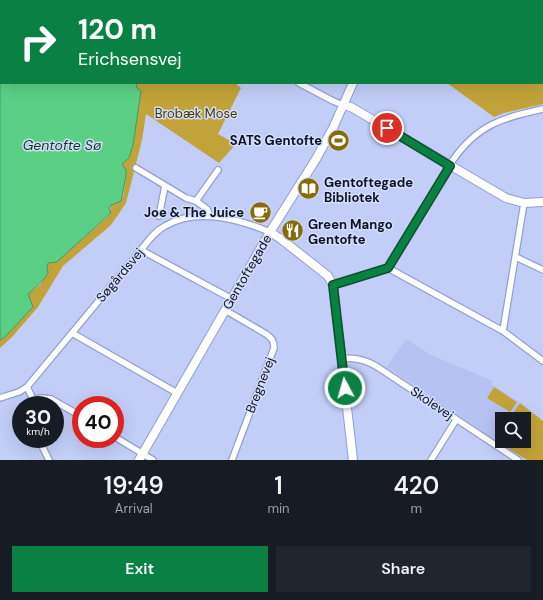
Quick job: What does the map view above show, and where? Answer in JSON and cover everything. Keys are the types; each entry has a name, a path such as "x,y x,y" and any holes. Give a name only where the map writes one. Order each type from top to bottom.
{"street":[{"path":"301,84 334,101 351,107 506,198 524,203 543,202"},
{"name":"Gentoftegade","path":"141,457 270,232 316,159 353,84"},
{"path":"333,285 388,268 462,146 482,129 499,121 543,109"},
{"path":"136,168 186,198 196,201 207,209 210,216"},
{"path":"196,201 218,170"},
{"path":"160,216 165,186"},
{"path":"503,331 524,203"},
{"name":"Søgårdsvej","path":"0,398 19,392 27,387 155,233 164,226 183,218 210,216 246,224 270,232"},
{"path":"270,232 328,276 333,285 353,460"},
{"path":"141,250 232,299"},
{"path":"516,257 543,270"},
{"path":"388,268 503,331 543,361"},
{"name":"Bregnevej","path":"225,310 266,334 274,343 274,348 232,460"},
{"path":"72,333 177,393"},
{"name":"Skolevej","path":"341,358 350,358 371,363 518,460"},
{"path":"27,387 31,396"},
{"path":"432,460 456,420"},
{"path":"124,444 141,457 153,460"},
{"path":"43,448 49,460"}],"shaded area":[{"path":"406,339 431,355 493,381 491,384 520,403 514,412 495,412 495,440 387,367"}],"green space":[{"name":"Brobæk Mose","path":"236,84 241,88 218,134 236,144 219,163 146,114 142,140 126,203 111,225 63,266 38,307 12,337 0,348 0,340 6,336 33,307 28,294 40,285 48,273 48,263 60,259 111,214 111,205 123,197 126,176 122,164 129,158 133,145 136,85"},
{"path":"448,84 543,84 543,104 504,113 494,117"},
{"path":"494,387 517,402 510,412 487,398"},
{"path":"520,403 543,421 543,460 527,460 508,448 531,448 531,412 514,412"}],"water":[{"name":"Gentofte Sø","path":"0,84 137,84 136,87 141,91 133,145 129,158 122,164 126,170 126,176 121,201 111,205 109,208 111,213 57,262 48,263 48,273 28,294 33,307 6,336 0,340"}],"place":[{"name":"SATS Gentofte","path":"338,140"},
{"name":"Gentoftegade Bibliotek","path":"308,189"},
{"name":"Joe & The Juice","path":"260,212"},
{"name":"Green Mango Gentofte","path":"293,231"}],"route":[{"path":"345,388 333,285 388,268 450,166 387,128"}]}
